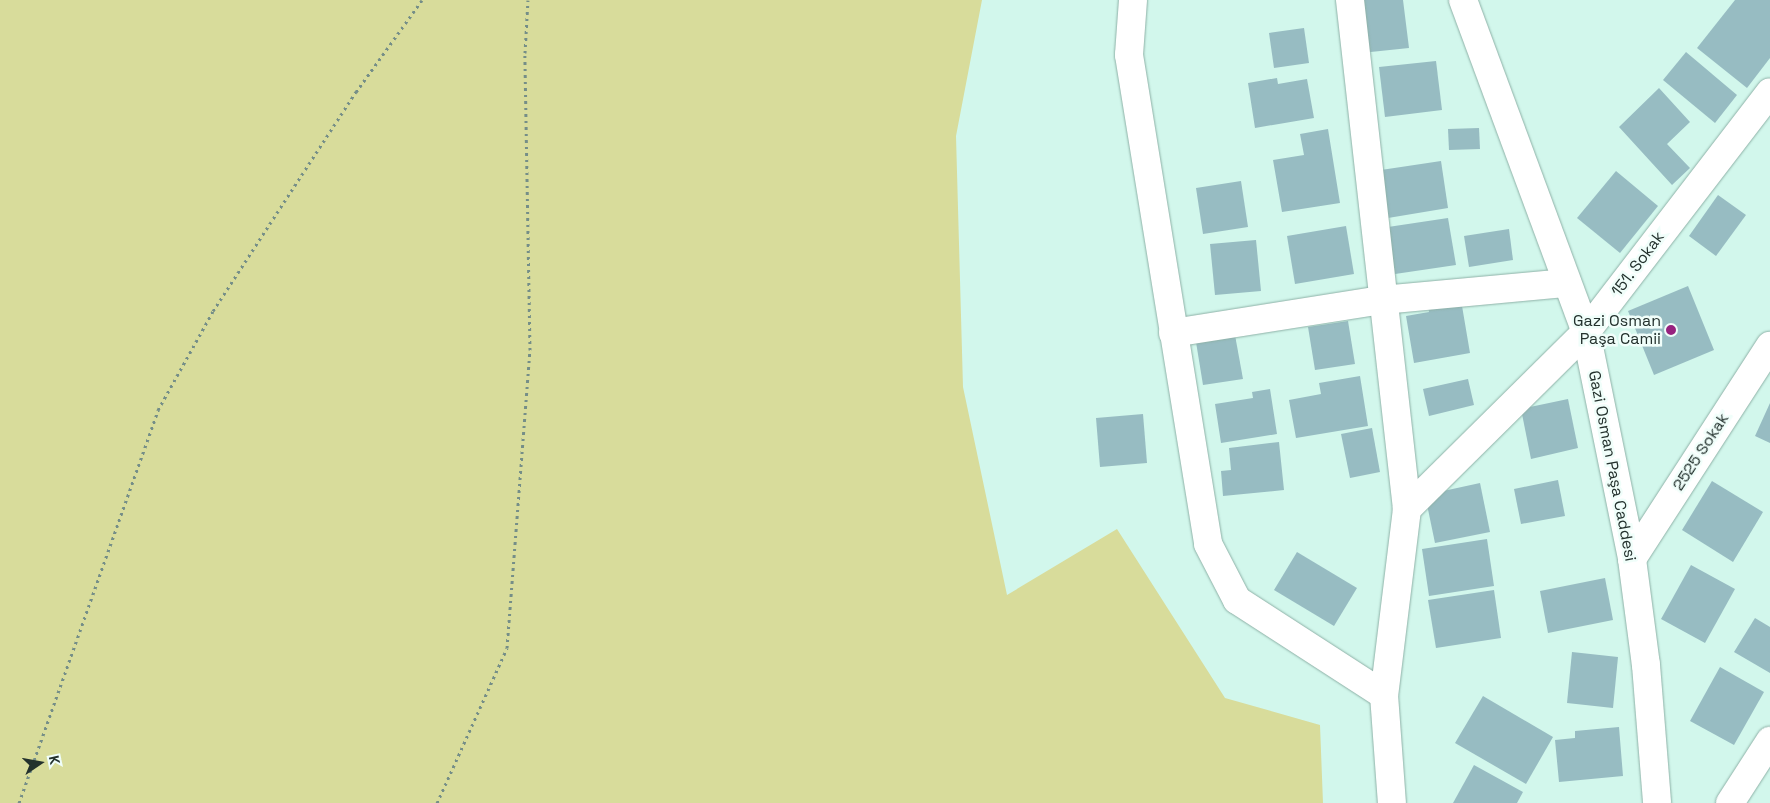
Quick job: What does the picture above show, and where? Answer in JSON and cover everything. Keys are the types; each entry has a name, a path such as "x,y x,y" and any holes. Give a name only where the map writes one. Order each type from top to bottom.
{"street":[{"path":"1133,0 1128,55 1208,544 1237,600 1384,695"},
{"path":"1350,0 1382,300 1407,509 1384,695 1392,803"},
{"name":"Gazi Osman Paşa Caddesi","path":"1463,0 1586,332 1632,559 1646,665 1657,803"},
{"name":"151. Sokak","path":"1407,509 1586,332 1770,92"},
{"path":"1173,333 1382,300 1567,283"},
{"name":"2525 Sokak","path":"1632,559 1769,349"},
{"path":"1730,803 1770,741"}],"path":[{"path":"19,803 158,410 213,311 356,92 422,0"},
{"path":"438,803 507,648 530,350 525,53 528,0"}],"green space":[{"path":"0,0 982,0 956,136 963,387 1007,595 1117,529 1225,698 1320,725 1323,803 0,803"}],"building":[{"path":"1355,0 1403,0 1409,48 1361,53"},
{"path":"1735,0 1770,0 1770,58 1747,88 1697,48"},
{"path":"1304,28 1309,63 1274,68 1269,33"},
{"path":"1686,52 1737,95 1715,123 1663,80"},
{"path":"1436,61 1442,110 1385,117 1379,67"},
{"path":"1277,78 1278,84 1307,79 1314,118 1255,128 1248,83"},
{"path":"1659,88 1690,122 1667,144 1690,168 1672,185 1619,127"},
{"path":"1479,128 1480,149 1449,150 1448,129"},
{"path":"1328,129 1340,203 1282,212 1273,160 1304,155 1300,134"},
{"path":"1441,161 1448,208 1388,218 1381,170"},
{"path":"1616,171 1658,206 1620,253 1577,218"},
{"path":"1241,181 1248,227 1203,234 1196,188"},
{"path":"1718,195 1746,215 1716,256 1689,236"},
{"path":"1448,218 1456,265 1395,274 1388,227"},
{"path":"1346,226 1354,274 1295,284 1287,236"},
{"path":"1509,229 1513,260 1469,267 1464,236"},
{"path":"1256,240 1261,291 1215,295 1210,244"},
{"name":"Gazi Osman Paşa Camii","path":"1688,286 1714,350 1654,375 1628,311"},
{"path":"1461,300 1470,353 1414,363 1406,316 1429,312 1428,305"},
{"path":"1348,321 1355,364 1315,370 1308,327"},
{"path":"1235,335 1243,379 1203,385 1196,342"},
{"path":"1360,376 1368,426 1296,438 1289,400 1321,394 1319,383"},
{"path":"1468,379 1474,405 1429,416 1423,389"},
{"path":"1270,389 1277,434 1221,443 1215,404 1253,398 1252,392"},
{"path":"1568,399 1578,448 1531,459 1521,409"},
{"path":"1770,403 1770,443 1755,436"},
{"path":"1143,414 1147,463 1100,467 1096,418"},
{"path":"1372,428 1380,472 1350,478 1341,434"},
{"path":"1279,442 1284,490 1223,496 1221,471 1231,470 1229,448"},
{"path":"1558,480 1565,516 1521,524 1514,489"},
{"path":"1712,481 1763,512 1733,562 1682,530"},
{"path":"1480,483 1490,532 1435,543 1425,495"},
{"path":"1487,539 1494,586 1429,596 1422,549"},
{"path":"1297,552 1357,588 1334,626 1274,590"},
{"path":"1691,565 1735,589 1705,643 1661,619"},
{"path":"1605,578 1613,620 1548,633 1540,591"},
{"path":"1494,590 1501,638 1436,648 1428,600"},
{"path":"1755,618 1770,627 1770,673 1734,652"},
{"path":"1572,652 1618,657 1613,708 1567,703"},
{"path":"1720,667 1764,692 1734,745 1690,721"},
{"path":"1483,696 1553,737 1526,784 1455,743"},
{"path":"1619,727 1623,776 1559,782 1555,740 1575,738 1575,731"},
{"path":"1474,765 1523,792 1517,803 1453,803"}],"place":[{"name":"Gazi Osman Paşa Camii","path":"1671,330"}]}
